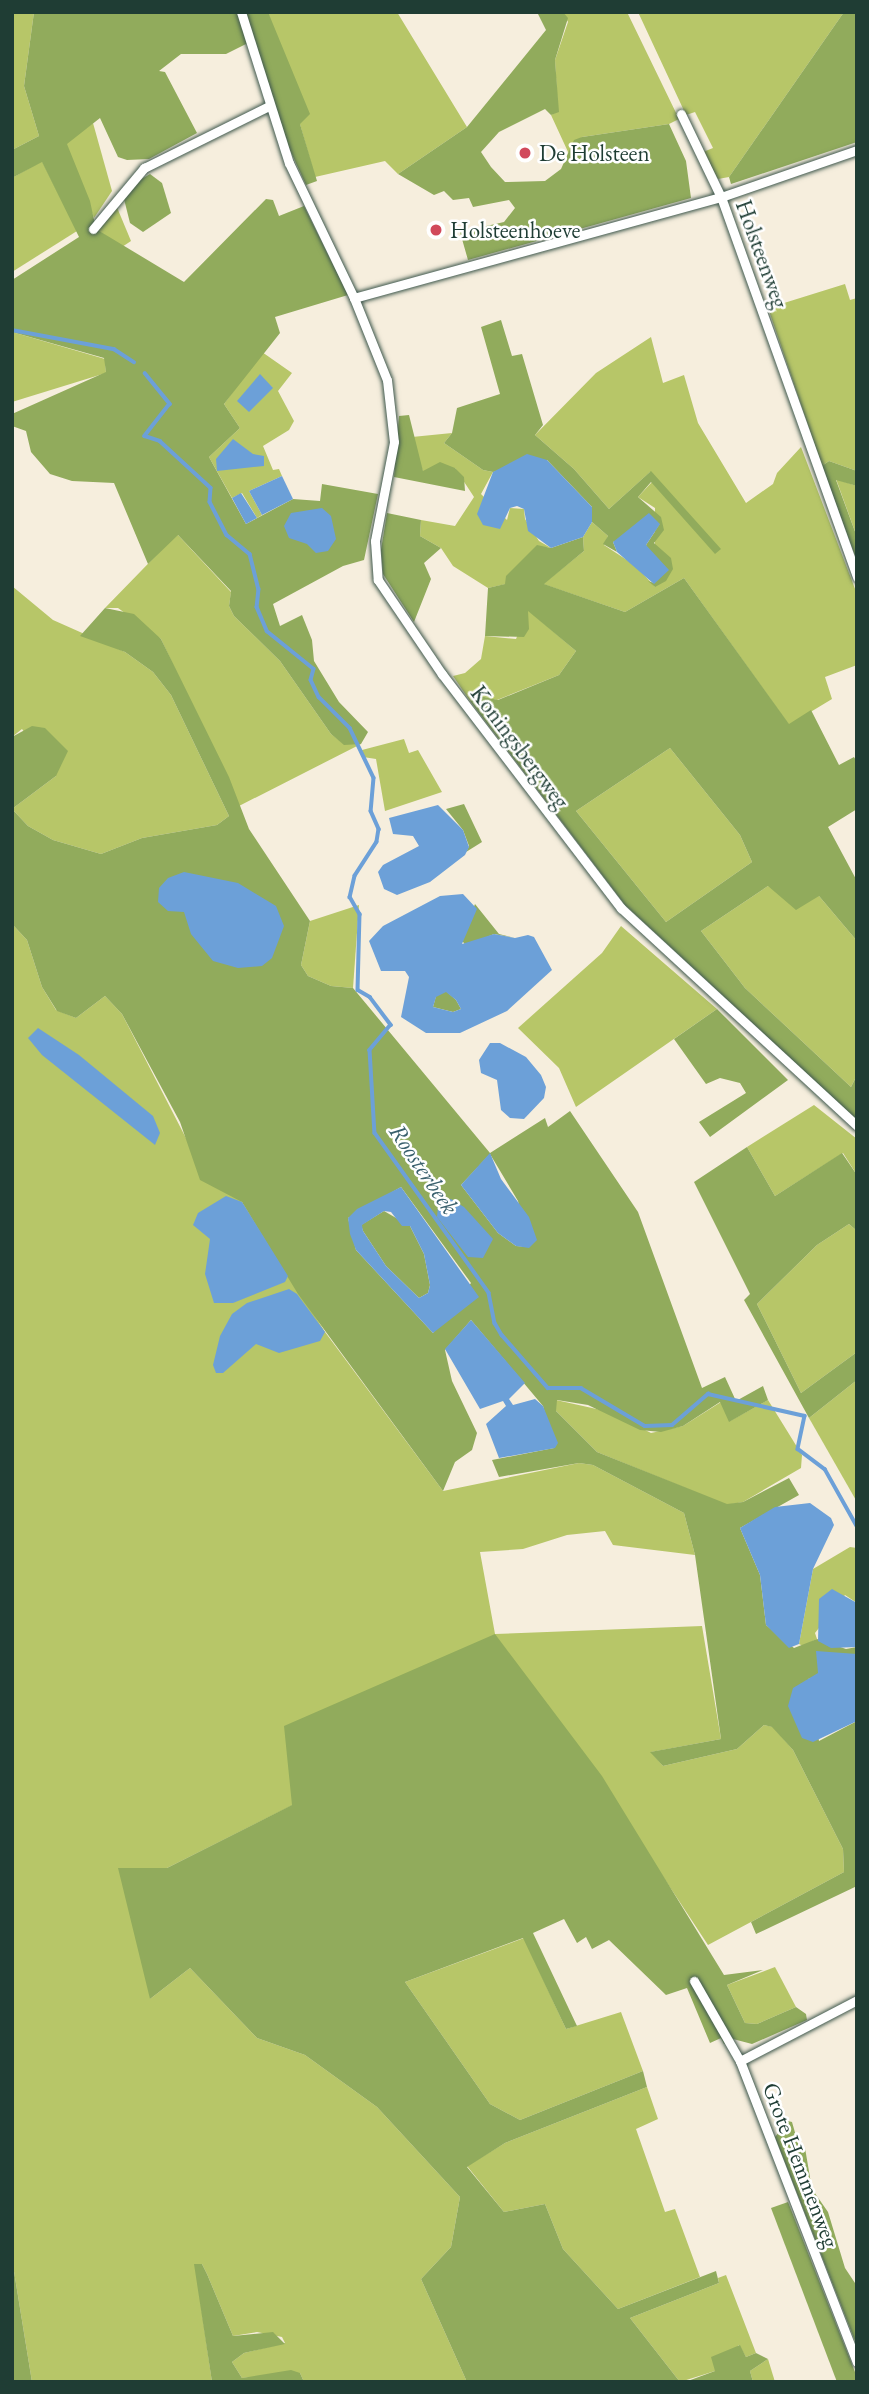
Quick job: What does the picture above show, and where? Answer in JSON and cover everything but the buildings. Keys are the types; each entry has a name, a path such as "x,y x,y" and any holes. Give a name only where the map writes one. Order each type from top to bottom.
{"street":[{"path":"241,12 289,163 354,298"},
{"path":"93,229 144,168 269,106"},
{"path":"681,114 721,197 857,150"},
{"name":"Holsteenweg","path":"354,298 721,197 857,577"},
{"name":"Koningsbergweg","path":"354,298 387,380 392,407 394,442 373,561 378,580 442,674 621,908 857,1126"},
{"name":"Grote Hemmenweg","path":"694,1981 740,2061 857,2362"},
{"path":"740,2061 857,2000"}],"green space":[{"path":"12,12 34,12 24,86 39,136 12,150"},
{"path":"34,12 268,12 310,114 300,124 317,181 306,185 284,137 254,40 226,54 181,54 159,71 165,72 197,133 149,159 127,160 118,157 100,118 67,144 90,201 96,229 184,282 266,199 273,200 279,216 304,206 348,295 275,317 280,333 224,404 240,428 209,457 246,524 293,499 320,501 322,484 378,494 364,560 343,566 273,604 280,626 302,615 312,640 314,661 339,702 368,732 361,744 344,745 331,734 280,661 234,616 229,606 231,591 178,535 148,564 114,483 72,481 50,474 31,452 26,431 12,426 12,414 106,372 104,358 12,332 12,280 79,237 42,162 12,178 12,150 39,136 24,86"},
{"path":"268,12 397,12 467,127 398,174 385,161 315,177"},
{"path":"537,12 563,12 568,18 555,60 559,112 551,115 545,109 499,132 481,152 491,167 505,182 545,181 561,169 574,140 669,124 686,161 691,198 468,260 460,232 504,222 515,208 509,200 473,207 469,198 453,200 444,191 434,195 398,174 467,127 546,30"},
{"path":"563,12 627,12 679,119 669,124 582,137 569,154 551,115 558,111 555,60 568,22"},
{"path":"638,12 844,12 729,177 718,179 703,152 713,148 695,112 686,115"},
{"path":"844,12 857,12 857,142 731,184 729,177"},
{"path":"93,123 112,191 94,218 66,143"},
{"path":"42,161 77,231 12,272 12,178"},
{"path":"150,174 162,183 171,213 143,232 130,223 124,199 135,183"},
{"path":"116,205 131,241 122,247 96,229"},
{"path":"845,284 850,300 857,298 857,471 829,461 822,466 768,308"},
{"path":"501,320 512,356 522,354 543,425 535,435 574,469 609,509 651,471 721,549 715,554 651,482 638,497 661,517 664,530 654,543 671,558 673,569 666,581 655,587 648,581 654,583 646,545 660,524 613,542 617,552 603,544 608,536 592,522 592,507 547,460 493,472 483,470 444,443 452,433 457,408 500,394 481,327"},
{"path":"12,332 105,359 106,373 12,402"},
{"path":"651,337 663,383 684,375 698,423 746,503 773,484 777,473 801,447 857,594 857,665 825,677 832,699 789,725 684,578 625,612 543,584 584,551 583,537 592,522 608,536 604,545 636,566 655,587 655,508 638,497 652,482 715,553 650,472 609,509 574,469 535,435 596,373"},
{"path":"262,352 292,373 278,391 294,421 289,430 263,446 273,470 279,469 282,476 249,491 262,515 257,518 242,493 232,498 209,457 240,428 224,404"},
{"path":"409,415 423,471 440,462 455,468 464,477 465,491 394,477 399,416"},
{"path":"452,433 444,443 483,470 493,472 481,494 507,520 510,508 524,509 525,519 539,541 551,548 545,547 506,584 488,588 453,566 441,548 420,536 421,520 455,526 474,497 455,468 423,472 412,437"},
{"path":"829,461 857,471 857,486 836,480 857,537 857,561 822,466"},
{"path":"836,479 857,486 857,537"},
{"path":"387,513 421,520 420,536 441,548 424,563 431,579 414,622 383,574 381,550"},
{"path":"177,534 231,592 229,606 234,616 280,661 331,734 344,744 361,744 239,806 161,639 118,608 105,608"},
{"path":"583,537 584,551 544,584 625,612 684,578 789,724 811,710 839,765 854,757 857,762 857,809 828,827 857,881 857,941 819,896 796,910 768,886 701,931 745,988 851,1087 857,1075 857,1120 625,905 470,701 475,695 498,700 559,675 576,651 528,611 529,629 524,637 485,636 488,588 505,584 506,576 537,545 551,548","holes":["670,748 740,835 752,862 666,922 576,811"]},
{"path":"12,586 53,620 125,652 153,672 171,695 229,816 217,825 142,838 101,854 53,840 28,826 12,809 56,776 22,729 12,737"},
{"path":"105,608 134,614 161,639 229,777 249,829 310,921 301,965 308,976 331,986 353,988 490,1153 545,1118 548,1127 570,1111 638,1212 702,1388 725,1377 736,1401 763,1386 768,1400 729,1422 720,1402 683,1426 661,1432 640,1430 588,1405 557,1400 556,1411 597,1452 727,1504 743,1502 789,1478 799,1495 740,1528 760,1575 766,1625 794,1648 817,1639 846,1649 857,1647 857,1654 832,1655 816,1677 808,1679 819,1741 857,1721 857,1886 756,1934 751,1922 844,1872 843,1849 793,1750 772,1727 764,1725 737,1749 663,1766 650,1752 721,1739 695,1555 684,1513 593,1465 579,1463 499,1477 492,1460 554,1448 543,1406 471,1320 445,1350 452,1381 477,1433 472,1450 455,1462 443,1491 298,1294 242,1202 200,1180 180,1122 122,1014 105,996 76,1018 57,1011 42,987 27,940 12,924 12,809 28,826 53,840 101,854 142,838 217,825 229,816 171,695 153,672 125,652 80,636","holes":["490,1154 518,1201 529,1247 516,1246 498,1233 461,1185","401,1187 471,1283 433,1333 356,1250 348,1218"]},
{"path":"528,610 576,651 559,675 497,700 475,695 470,701 453,676 465,673 481,659 485,636 516,639"},
{"path":"32,726 45,728 68,751 56,776 12,809 12,737"},
{"path":"404,739 409,753 418,750 442,792 385,811 376,759 363,757 362,750"},
{"path":"670,748 740,835 752,862 666,922 576,811"},
{"path":"464,804 482,842 466,852 469,846 463,830 446,809"},
{"path":"768,886 819,896 857,941 857,1075 851,1087 745,988 701,931"},
{"path":"475,904 499,934 515,938 494,934 466,946 461,939"},
{"path":"359,905 353,988 331,986 308,976 301,965 310,921"},
{"path":"12,924 27,940 42,987 56,1010 76,1018 105,996 122,1014 189,1144 242,1202 325,1332 443,1491 579,1463 593,1465 684,1513 695,1555 613,1545 605,1531 567,1535 523,1549 480,1552 495,1634 702,1626 721,1739 651,1752 663,1766 737,1749 764,1725 773,1727 793,1750 843,1849 844,1872 708,1945 656,1866 293,1805 167,1868 150,1999 190,1968 257,2038 305,2055 377,2107 460,2197 451,2247 421,2279 467,2382 304,2382 300,2373 242,2378 232,2362 244,2353 285,2343 282,2337 257,2332 233,2336 202,2264 195,2264 212,2382 32,2382 12,2259"},
{"path":"621,926 717,1009 576,1107 559,1068 518,1028 602,953"},
{"path":"446,991 461,1009 453,1012 433,1007 436,996"},
{"path":"717,1009 788,1080 710,1137 699,1122 746,1093 740,1083 720,1078 706,1084 674,1039"},
{"path":"814,1105 857,1139 857,1175 843,1153 775,1196 747,1147"},
{"path":"747,1147 775,1196 842,1153 857,1175 857,1231 849,1224 817,1245 757,1304 801,1393 857,1352 857,1380 809,1418 744,1300 750,1294 694,1182"},
{"path":"384,1211 410,1226 424,1254 430,1285 428,1293 419,1298 386,1266 363,1231 361,1225"},
{"path":"849,1224 857,1231 857,1352 801,1393 757,1304 817,1245"},
{"path":"857,1380 857,1502 809,1418"},
{"path":"556,1400 610,1412 651,1433 683,1426 721,1402 730,1421 768,1400 802,1455 801,1468 743,1502 727,1505 597,1452 556,1411"},
{"path":"850,1547 857,1548 857,1603 845,1595 815,1633 817,1639 803,1646 799,1644 813,1569"},
{"path":"495,1634 602,1776 724,1975 763,1970 727,1985 745,2023 757,2024 796,2007 806,2014 807,2020 752,2044 733,2039 724,2044 721,2038 710,2043 687,1988 666,1995 609,1940 592,1949 586,1937 577,1943 564,1919 533,1933 577,2026 566,2029 523,1938 405,1982 490,2104 520,2120 643,2071 647,2087 505,2143 467,2167 504,2212 545,2204 563,2249 618,2309 716,2271 719,2283 630,2318 680,2382 467,2382 421,2279 451,2247 460,2197 377,2107 305,2055 257,2038 190,1968 150,1999 118,1868 167,1868 292,1805 284,1726"},
{"path":"524,1938 566,2029 621,2012 643,2071 520,2120 490,2104 405,1982"},
{"path":"775,1967 796,2007 757,2024 745,2023 727,1985"},
{"path":"647,2087 658,2119 636,2129 665,2212 675,2209 700,2277 618,2309 563,2249 545,2204 504,2212 467,2166 505,2143"},
{"path":"788,2121 792,2122 800,2150 805,2148 812,2189 828,2212 845,2268 857,2286 857,2346 775,2137"},
{"path":"788,2202 857,2382 837,2382 771,2208"},
{"path":"12,2259 32,2382 12,2382"},
{"path":"194,2264 202,2264 233,2336 273,2332 285,2344 244,2353 232,2362 242,2378 291,2370 300,2373 304,2382 212,2382"},
{"path":"726,2275 756,2353 746,2357 739,2345 715,2371 680,2382 630,2318 719,2283 718,2278"},
{"path":"740,2345 746,2357 756,2353 768,2359 750,2371 753,2382 685,2382 715,2371 711,2357"},
{"path":"768,2359 775,2382 753,2382 750,2371"}],"water":[{"path":"260,374 273,388 249,412 237,401"},
{"path":"233,439 253,454 264,456 264,466 217,471 216,459"},
{"path":"527,454 547,460 592,507 592,522 583,537 551,548 528,531 524,509 517,506 510,508 500,529 483,525 477,514 493,472"},
{"path":"282,476 293,499 262,515 249,491"},
{"path":"241,493 257,518 246,524 232,498"},
{"path":"322,508 331,516 336,539 328,551 316,553 307,544 289,538 284,526 291,513"},
{"path":"649,513 660,524 646,545 669,570 654,584 617,552 613,542"},
{"path":"438,805 463,830 469,847 465,855 430,882 397,895 384,889 378,872 383,865 419,846 413,836 393,834 389,818"},
{"path":"184,872 238,883 276,906 284,926 272,958 262,966 238,968 213,961 191,934 184,912 168,911 158,902 159,888 168,878"},
{"path":"463,894 477,909 462,944 494,934 515,938 528,935 534,937 552,970 507,1011 460,1033 426,1033 401,1017 409,977 405,971 381,971 369,941 383,926 440,896","holes":["446,992 456,1000 461,1009 453,1012 433,1007 436,997"]},
{"path":"38,1028 79,1055 153,1116 160,1133 155,1145 42,1055 28,1038"},
{"path":"490,1043 500,1043 526,1057 541,1075 546,1087 544,1098 524,1119 510,1118 501,1110 497,1080 481,1073 479,1060"},
{"path":"490,1153 501,1179 529,1217 537,1240 529,1248 516,1246 498,1233 461,1185"},
{"path":"401,1187 479,1297 433,1333 356,1250 348,1218 357,1209","holes":["384,1211 391,1212 402,1226 410,1226 424,1254 430,1285 428,1293 419,1298 386,1266 363,1231 362,1225"]},
{"path":"226,1196 242,1202 288,1276 285,1282 233,1303 214,1303 205,1274 210,1239 193,1225 198,1213"},
{"path":"451,1199 464,1207 493,1239 483,1258 468,1257 437,1217 438,1206"},
{"path":"289,1289 297,1294 325,1332 320,1341 279,1353 256,1344 223,1373 216,1373 213,1365 220,1336 232,1314 247,1303"},
{"path":"471,1320 525,1383 509,1399 513,1405 535,1399 543,1406 558,1443 555,1448 499,1458 486,1424 506,1406 503,1401 480,1409 445,1349"},
{"path":"810,1503 831,1518 834,1525 813,1569 799,1644 789,1648 766,1625 760,1575 740,1528 775,1507"},
{"path":"832,1589 857,1603 857,1647 831,1648 818,1641 819,1599"},
{"path":"816,1651 857,1654 857,1721 813,1742 802,1738 788,1706 793,1688 818,1673"}],"waterway":[{"name":"Roosterbeek","path":"12,330 114,349 134,362"},
{"name":"Roosterbeek","path":"145,373 170,404 145,436 160,441 211,488 210,502 227,535 250,554 259,589 257,607 267,631 314,669 311,680 319,697 350,728 374,778 371,811 379,829 377,842 355,876 350,897 360,914 358,990 370,997 391,1025 370,1050 375,1133 489,1293 495,1323 502,1335 548,1388 581,1388 645,1426 672,1425 708,1394 805,1416 798,1449 825,1469 857,1526"}],"place":[{"name":"De Holsteen","path":"525,153"},
{"name":"Holsteenhoeve","path":"436,230"}]}
